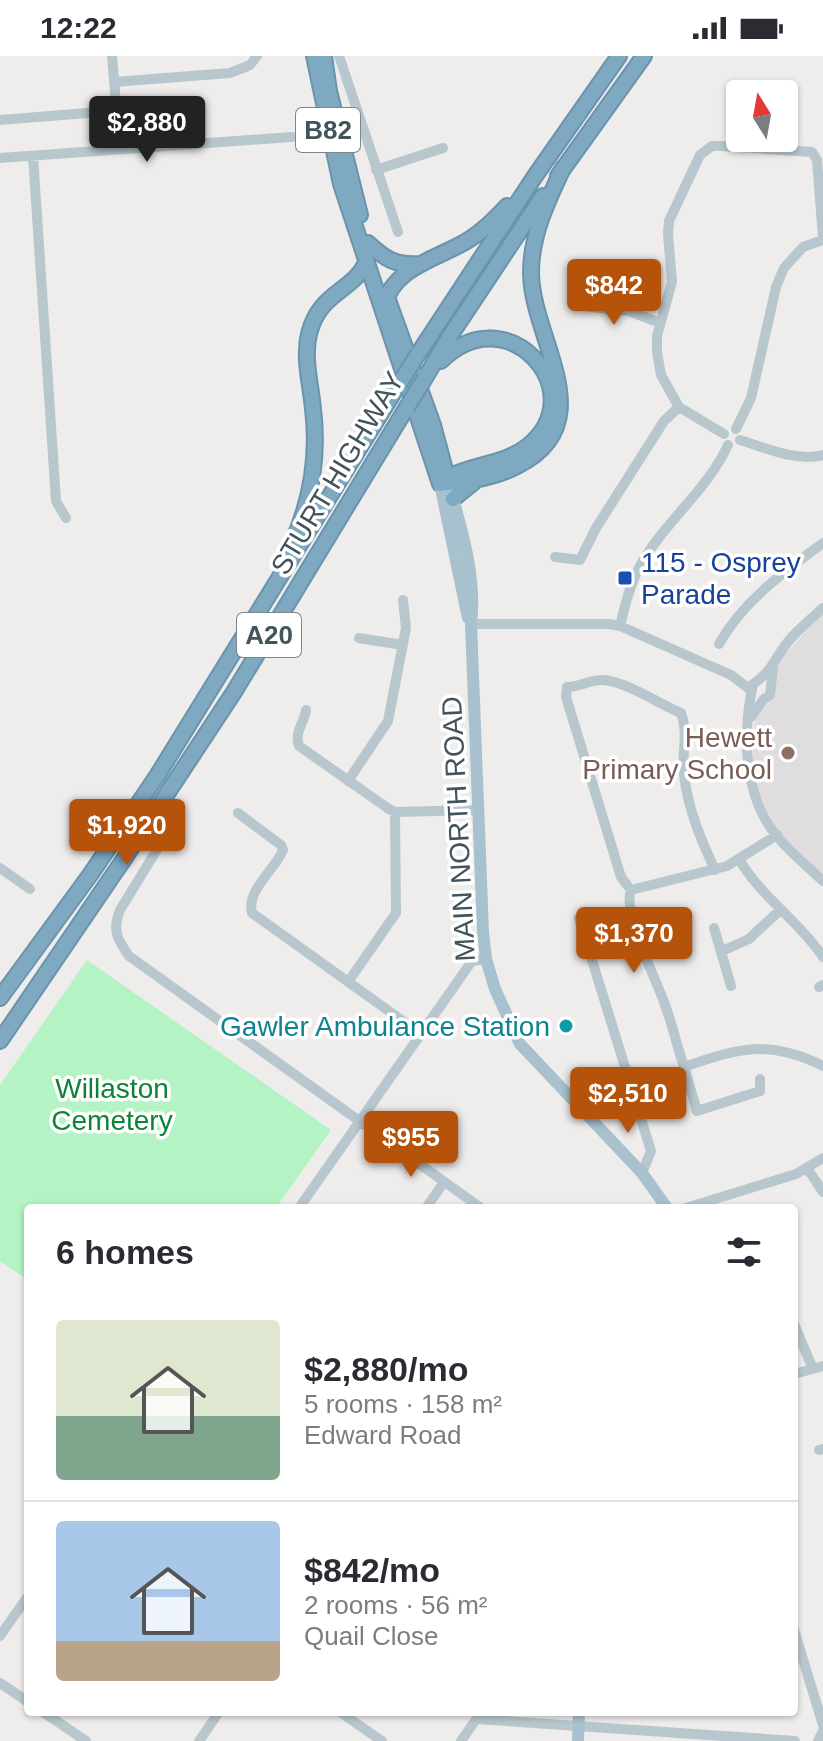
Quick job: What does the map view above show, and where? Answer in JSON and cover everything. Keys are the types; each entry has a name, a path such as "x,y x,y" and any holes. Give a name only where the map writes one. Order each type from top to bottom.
{"highway":[{"name":"B82","path":"314,56 335,161 376,280 433,425 444,482"},
{"name":"B82","path":"324,56 383,313 444,482"},
{"name":"STURT HIGHWAY","path":"0,998 90,875 157,776 418,354 535,176 619,56"},
{"name":"STURT HIGHWAY","path":"0,1041 234,692 485,281 644,56"},
{"path":"444,482 457,483 485,477 510,469 533,456 549,438 559,417 561,388 537,318 531,267 540,220 563,168"},
{"path":"260,611 298,530 312,486 316,433 308,363 309,334 323,306 347,284 402,277 420,264 459,245 479,232 535,176"},
{"path":"368,243 393,263 420,264"},
{"path":"376,280 383,313"},
{"path":"425,378 454,349 487,338 503,339 524,348 537,359 547,376 551,406 537,438 525,449 463,470 444,482"},
{"path":"433,425 446,456 454,466 463,470"},
{"path":"453,499 468,485 485,477"}],"main road":[{"name":"MAIN NORTH ROAD","path":"444,482 453,499 466,552 472,609 486,959 502,1008 520,1044 642,1173 664,1204"},
{"name":"MAIN NORTH ROAD","path":"444,482 464,610 471,628"},
{"path":"578,1741 579,1716"}],"street":[{"path":"0,120 112,111 116,104 112,56"},
{"path":"114,82 230,73 250,65 257,56"},
{"path":"339,56 398,232"},
{"path":"0,158 292,137"},
{"path":"712,146 809,151 816,156 821,178 823,239 803,247 784,268 776,287 751,398 733,445 679,407 668,391 658,364 657,336 672,282 669,221 702,152 712,146"},
{"path":"376,170 443,148"},
{"path":"33,156 56,501 66,518"},
{"path":"574,305 629,311 660,323"},
{"path":"555,557 580,560 596,528 664,421 679,407"},
{"path":"738,434 791,456 808,458 823,455"},
{"path":"620,626 628,593 640,566 657,540 712,475 726,439"},
{"path":"719,644 728,628 760,592 823,543"},
{"path":"348,781 388,721 407,616 403,600"},
{"path":"823,608 795,634 757,689 749,719 747,751 749,774 764,819 823,881"},
{"path":"471,628 501,623 620,626 667,644 757,689"},
{"path":"359,638 403,645"},
{"path":"757,689 767,681 772,688 773,668"},
{"path":"631,890 621,877 565,692 567,687 608,680 681,713 684,721 685,783 695,825 715,870"},
{"path":"306,710 305,720 296,737 299,746 395,812 479,810"},
{"path":"348,982 396,913 395,812"},
{"path":"238,813 281,845 283,850 255,894 252,913 421,1034"},
{"path":"172,825 114,924 120,943 129,956 475,1204"},
{"path":"631,890 715,870 777,835"},
{"path":"739,859 752,881 810,939 823,957"},
{"path":"0,868 30,889"},
{"path":"631,890 629,898 642,948 665,1003 697,1111 762,1089"},
{"path":"722,951 749,939 780,910"},
{"path":"579,918 651,1151 642,1173"},
{"path":"714,928 731,986"},
{"path":"302,1204 472,961 486,959"},
{"path":"684,1067 753,1048 791,1052 823,1066"},
{"path":"699,1204 783,1179 823,1158"},
{"path":"807,1168 823,1192"},
{"path":"429,1204 444,1182"},
{"path":"798,1331 818,1367 798,1373"},
{"path":"0,1635 24,1602"},
{"path":"798,1643 823,1725"},
{"path":"0,1683 24,1699"},
{"path":"49,1716 86,1741"},
{"path":"199,1741 216,1716"},
{"path":"346,1716 382,1741"},
{"path":"461,1741 479,1716 795,1741"},
{"path":"818,1741 823,1731"}],"shaded area":[{"name":"Hewett Primary School","path":"823,612 823,875 790,846 773,825 757,789 753,737 755,720 775,695 774,672 781,659"}],"green space":[{"name":"Willaston Cemetery","path":"87,960 331,1130 279,1204 24,1204 24,1277 0,1261 0,1085"}],"place":[{"name":"115 - Osprey Parade","path":"625,578"},
{"name":"Hewett Primary School","path":"788,753"},
{"name":"Gawler Ambulance Station","path":"566,1026"}]}
